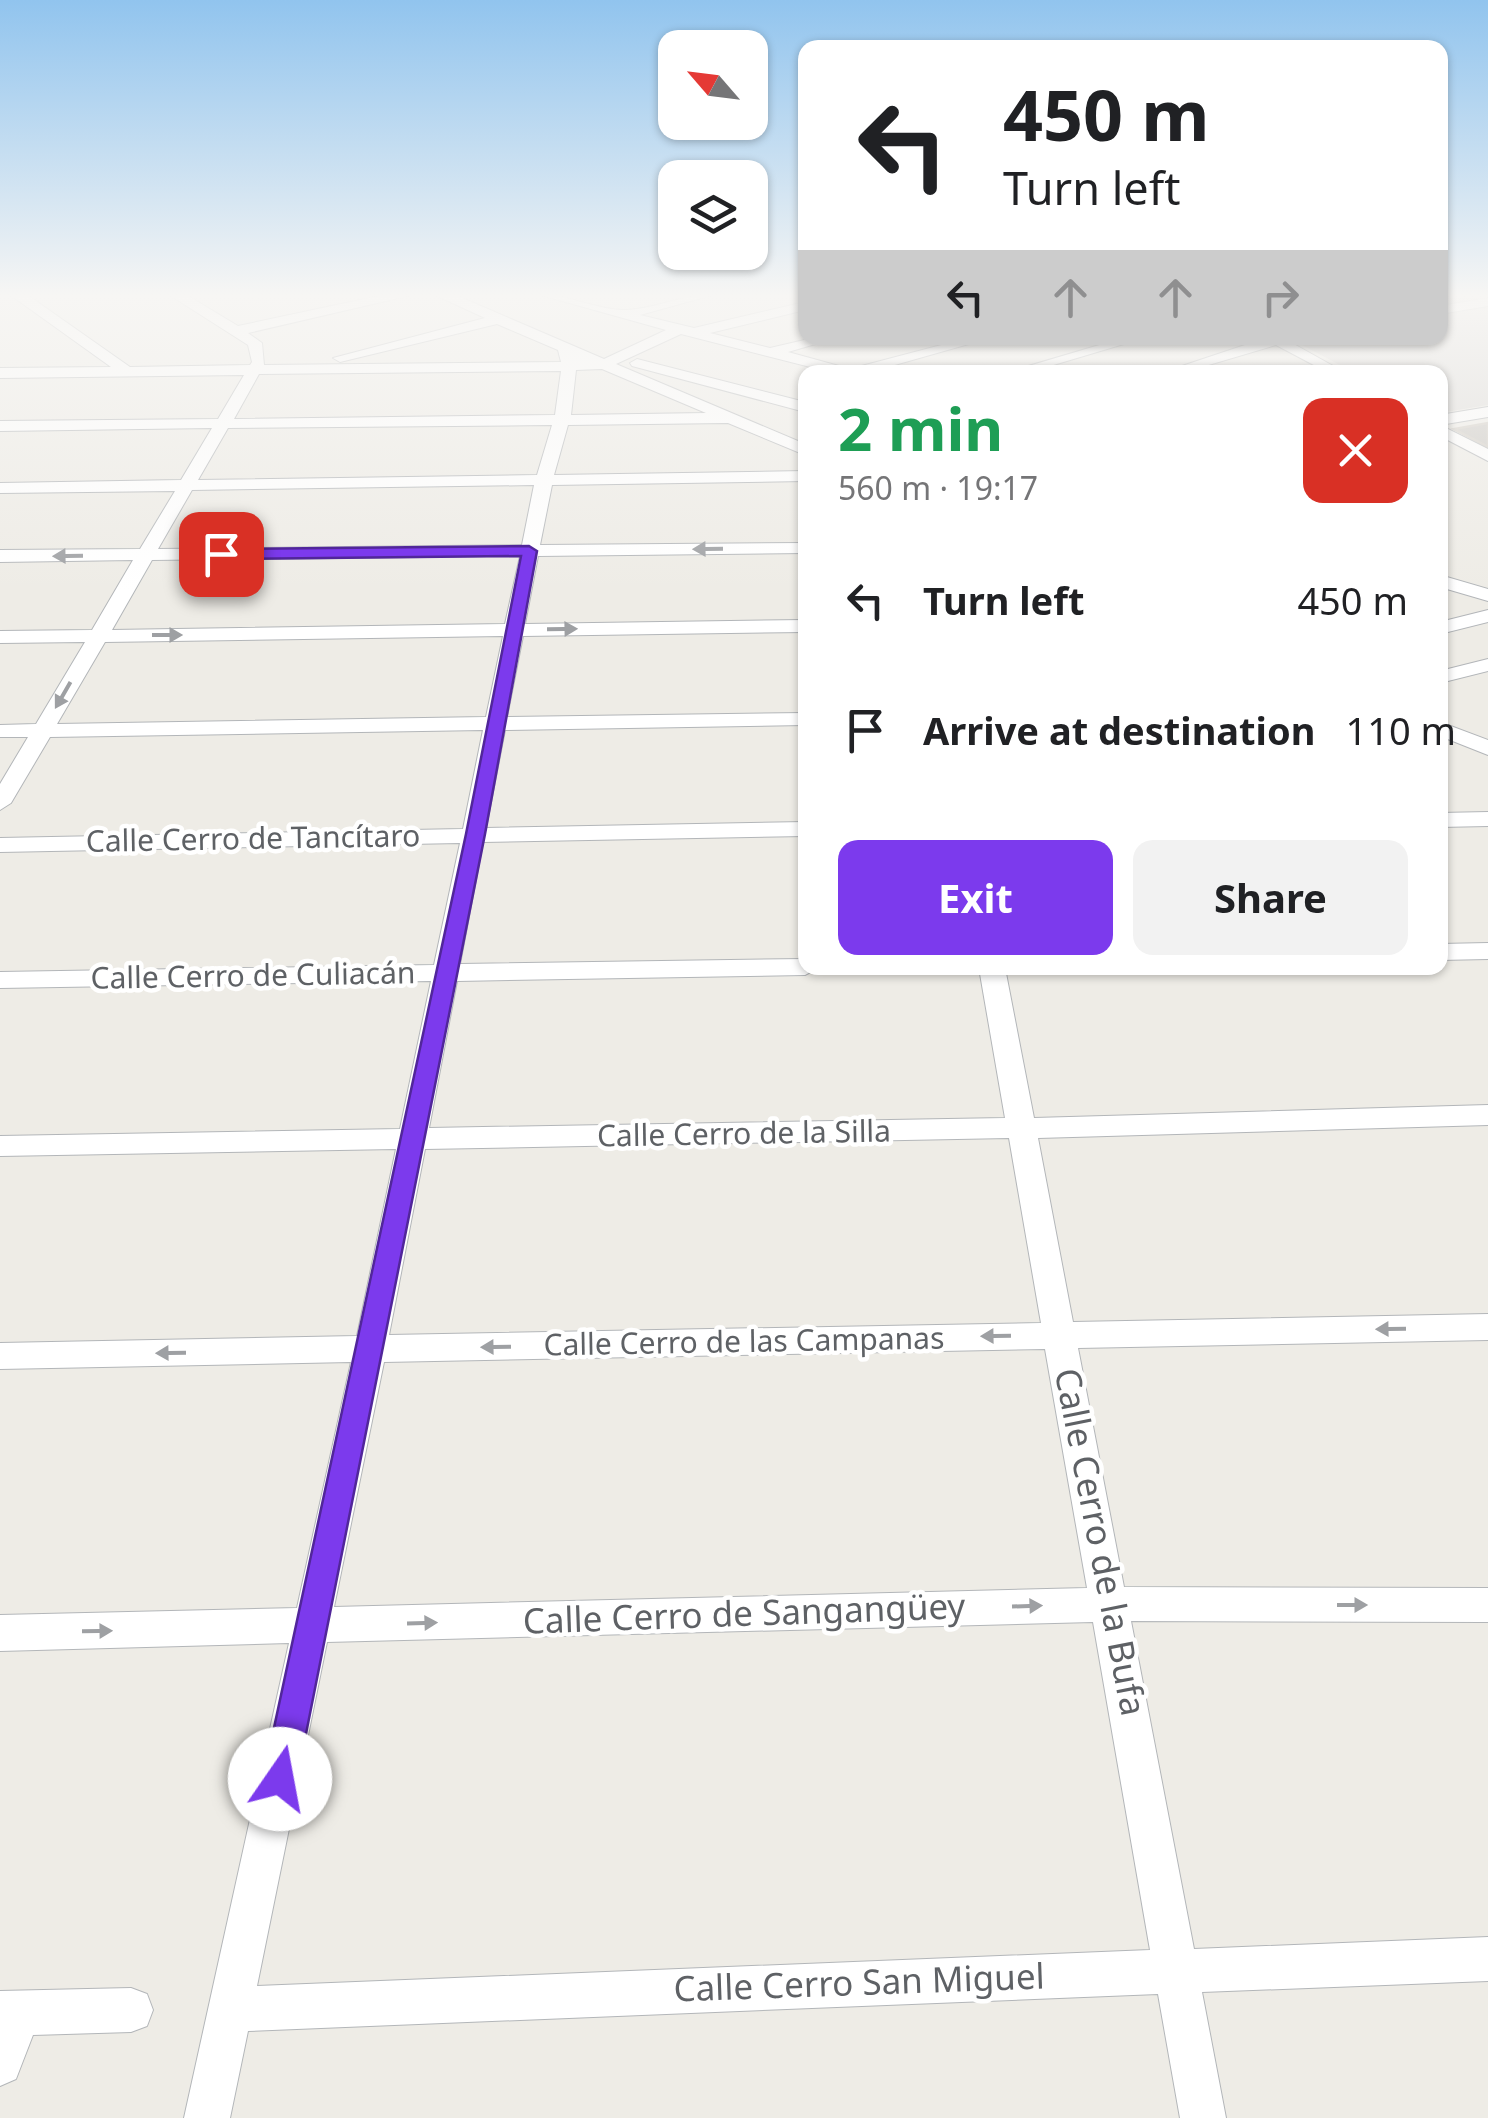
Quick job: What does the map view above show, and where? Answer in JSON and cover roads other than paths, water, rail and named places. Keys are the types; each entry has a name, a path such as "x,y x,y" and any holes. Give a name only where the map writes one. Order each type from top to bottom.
{"street":[{"path":"0,803 242,393"},
{"path":"207,2118 313,1626 476,834 529,551 565,393"},
{"path":"677,393 798,447"},
{"path":"748,393 798,404"},
{"path":"1448,419 1488,412"},
{"path":"0,426 729,418"},
{"path":"1448,434 1488,456"},
{"path":"0,488 798,476"},
{"path":"0,556 798,548"},
{"path":"1448,584 1488,595"},
{"path":"1448,625 1488,616"},
{"path":"0,637 798,626"},
{"path":"1448,676 1481,671"},
{"path":"0,731 798,718"},
{"path":"1448,731 1488,748"},
{"path":"1448,820 1488,820"},
{"name":"Calle Cerro de Tancítaro","path":"0,845 798,829"},
{"path":"1448,952 1488,951"},
{"name":"Calle Cerro de Culiacán","path":"0,980 798,966"},
{"name":"Calle Cerro de la Bufa","path":"993,975 1112,1604 1203,2118"},
{"name":"Calle Cerro de la Silla","path":"0,1146 1024,1128 1488,1115"},
{"name":"Calle Cerro de las Campanas","path":"0,1356 1488,1327"},
{"name":"Calle Cerro de Sangangüey","path":"0,1633 1112,1604 1488,1605"},
{"name":"Calle Cerro San Miguel","path":"231,2009 1488,1959"},
{"path":"0,2063 9,2012 131,2010"}]}
